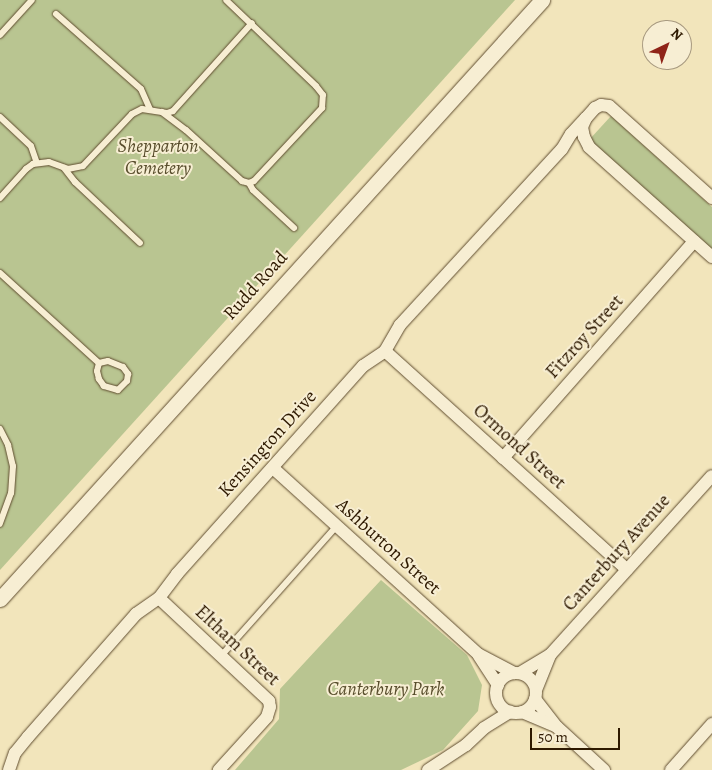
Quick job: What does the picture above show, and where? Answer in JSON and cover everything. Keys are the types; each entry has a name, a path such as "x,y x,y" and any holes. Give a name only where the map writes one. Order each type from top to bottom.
{"street":[{"name":"Rudd Road","path":"0,599 542,0"},
{"name":"Kensington Drive","path":"9,770 15,753 28,737 136,614 159,598 178,574 363,366 385,351 400,325 562,149 571,134 595,108 602,105 609,106 712,198"},
{"path":"586,118 582,127 589,147 712,257"},
{"path":"562,149 574,144 589,147"},
{"name":"Fitzroy Street","path":"503,458 694,241"},
{"name":"Ormond Street","path":"385,351 627,570"},
{"name":"Ashburton Street","path":"273,468 478,654 517,673"},
{"name":"Canterbury Avenue","path":"517,673 550,655 712,476"},
{"name":"Eltham Street","path":"159,598 270,701 267,716 219,770"},
{"name":"Ashburton Street","path":"478,654 497,691"},
{"name":"Canterbury Avenue","path":"536,694 550,655"},
{"path":"484,728 497,691 507,675 517,673 532,680 536,694 557,727 604,770"},
{"path":"497,691 504,708 557,727"},
{"path":"428,770 466,745 484,728 532,705 536,694"},
{"path":"671,770 712,724"}],"lane":[{"path":"0,34 32,0"},
{"path":"162,112 186,130 242,181 249,183 254,181 315,117 324,101 323,95 316,86 226,0"},
{"path":"56,14 141,89 150,109"},
{"path":"0,198 26,169 37,163 50,162 64,168 76,169 83,166 132,114 142,109 162,112 173,111 252,24"},
{"path":"0,117 31,146 37,163"},
{"path":"64,168 75,182 140,243"},
{"path":"249,183 253,190 294,228"},
{"path":"0,273 99,363"},
{"path":"108,361 123,368 128,374 127,382 118,390 104,386 99,379 97,371 99,363 108,361"},
{"path":"0,429 8,445 13,466 11,492 0,524"},
{"path":"221,656 337,526"}],"green space":[{"name":"Shepparton Cemetery","path":"0,0 515,0 0,570"},
{"path":"611,116 712,207 712,250 589,140"},
{"name":"Canterbury Park","path":"381,580 467,655 482,685 478,711 443,750 401,770 235,770 279,719 280,689"}]}
